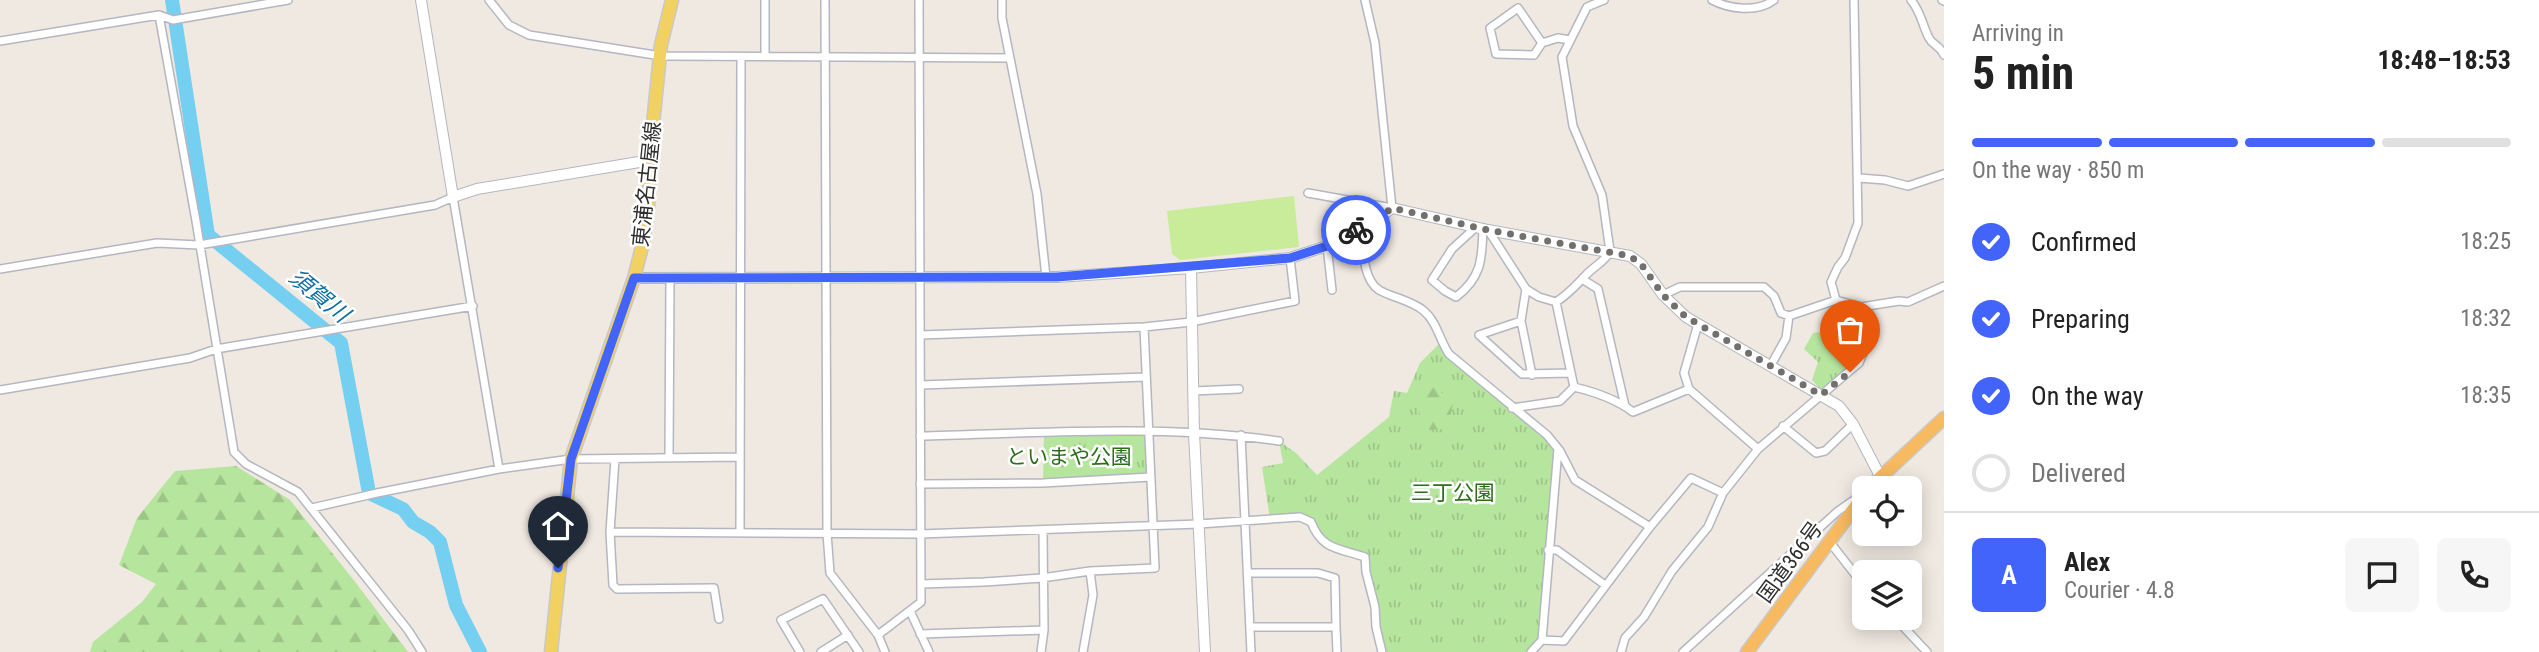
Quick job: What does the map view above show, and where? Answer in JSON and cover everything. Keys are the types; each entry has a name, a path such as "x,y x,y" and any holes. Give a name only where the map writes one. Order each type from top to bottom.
{"highway":[{"path":"1880,476 1944,418"},
{"name":"国道366号","path":"1748,652 1852,510"}],"main road":[{"name":"東浦名古屋線","path":"551,652 571,459 634,278 648,207 661,45 672,0"}],"street":[{"path":"0,41 159,15 173,20 288,0"},
{"path":"421,0 499,470"},
{"path":"489,0 509,25 529,35 661,56 1010,58"},
{"path":"765,0 765,56"},
{"path":"825,0 827,533 830,573 878,635 885,652"},
{"path":"878,635 921,601 919,0"},
{"path":"1002,0 1002,18 1037,194 1046,277"},
{"path":"1365,0 1375,43 1392,208"},
{"path":"1556,302 1573,290 1611,251 1602,195 1573,126 1562,57 1587,7 1604,0"},
{"path":"1712,0 1723,5 1737,3 1746,9 1769,4 1773,0"},
{"path":"1836,300 1832,282 1845,258 1858,223 1854,0"},
{"path":"1911,0 1919,9 1930,40 1940,46 1944,55"},
{"path":"1542,43 1518,8 1490,29 1496,54 1534,55 1542,43 1558,38 1570,40"},
{"path":"159,15 234,452 246,464 298,492 419,643 422,652"},
{"path":"740,533 741,58"},
{"path":"0,269 157,243 199,245 435,205 477,189 651,160"},
{"path":"1858,178 1885,180 1908,186 1944,174"},
{"path":"1308,193 1630,256 1641,264 1663,295 1686,317 1839,406 1853,424 1880,476"},
{"path":"634,278 1046,277 1191,268 1290,258 1327,246 1372,223 1392,208"},
{"path":"1361,227 1366,271 1377,289 1403,299 1424,312 1436,327 1441,342 1450,354 1547,435 1576,480 1650,527"},
{"path":"1483,228 1482,259 1478,272 1469,287 1456,297 1432,280 1452,249 1483,228"},
{"path":"1483,228 1526,289 1539,297 1556,302"},
{"path":"1327,246 1332,290"},
{"path":"921,335 1144,327 1191,322 1295,301 1290,258"},
{"path":"1191,268 1194,433 1205,652"},
{"path":"669,457 670,279"},
{"path":"1582,279 1598,289 1625,405"},
{"path":"1663,295 1680,287 1764,287 1774,296 1781,313 1788,316 1836,300 1861,307 1908,302 1944,286"},
{"path":"1526,289 1521,321 1532,375"},
{"path":"1556,302 1574,387"},
{"path":"0,390 190,358 216,349 472,306"},
{"path":"1621,652 1625,638 1644,617 1672,571 1708,527 1723,493 1758,449 1859,363 1864,351 1861,307"},
{"path":"1770,365 1786,338 1788,316"},
{"path":"1521,321 1479,335 1522,374 1570,373"},
{"path":"1698,324 1684,373 1689,388 1758,449"},
{"path":"921,584 1042,578 1090,570 1155,568 1144,327"},
{"path":"920,385 1146,377"},
{"path":"1512,408 1560,401 1574,387"},
{"path":"1574,387 1592,391 1625,405 1633,412 1689,388"},
{"path":"1193,391 1239,389"},
{"path":"1783,426 1816,453 1825,451 1853,424"},
{"path":"920,436 1149,429 1241,435 1279,441"},
{"path":"1241,435 1251,652"},
{"path":"1531,652 1542,640 1558,449"},
{"path":"312,508 377,493 571,459 740,457"},
{"path":"615,459 610,531 613,585 617,589 714,588 719,619"},
{"path":"920,484 1043,483 1151,477"},
{"path":"1542,640 1564,641 1650,527 1691,478 1723,493"},
{"path":"1684,652 1838,511 1852,502"},
{"path":"610,531 920,534 1199,524 1300,516 1311,522 1317,537 1324,543 1365,557 1382,652"},
{"path":"1041,652 1044,630 1043,530"},
{"path":"1829,541 1852,571"},
{"path":"1548,550 1557,550 1605,585"},
{"path":"1083,652 1093,595 1090,570"},
{"path":"1248,573 1318,573 1335,578 1337,652"},
{"path":"800,652 781,620 822,599 859,652"},
{"path":"910,611 929,652"},
{"path":"1250,627 1336,626"},
{"path":"920,634 1044,630"},
{"path":"1906,630 1927,652"},
{"path":"821,652 848,635"}],"green space":[{"path":"1294,196 1299,247 1180,260 1172,254 1167,211"},
{"path":"1835,324 1862,325 1862,350 1856,365 1822,391 1812,380 1818,362 1804,349 1813,333 1831,331"},
{"name":"三丁公園","path":"1441,342 1449,354 1558,449 1542,640 1531,652 1382,652 1365,557 1324,543 1311,522 1300,517 1270,519 1262,467 1283,463 1279,441 1296,453 1317,475 1389,417 1394,391 1407,393 1420,363"},
{"path":"1435,386 1453,404 1447,429 1425,430 1419,412 1425,395"},
{"name":"といまや公園","path":"1148,429 1151,477 1043,483 1044,433"},
{"path":"236,466 290,500 408,652 90,652 93,642 142,602 156,584 119,565 137,518 175,471"}],"waterway":[{"name":"須賀川","path":"172,0 208,235 341,343 369,493 403,509 413,522 440,542 456,605 480,652"}],"way so far":[{"path":"1356,230 1372,223 1392,208 1488,230 1630,256 1641,264 1663,295 1686,317 1821,395 1850,372"}],"route":[{"path":"558,568 571,459 634,278 1057,277 1122,273 1290,258 1327,246 1356,230"}]}
